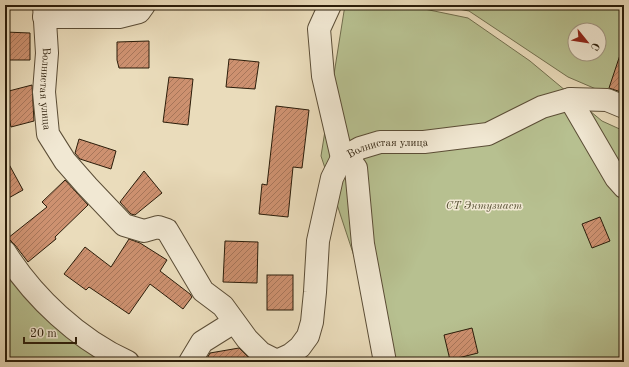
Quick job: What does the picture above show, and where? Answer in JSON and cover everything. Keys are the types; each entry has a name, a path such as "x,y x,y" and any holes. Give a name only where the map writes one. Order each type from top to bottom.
{"street":[{"name":"Волнистая улица","path":"144,5 139,12 119,17 44,11 47,53 44,92 48,134 65,161 124,225 144,231 158,227 167,230 203,290 223,306 234,322 262,353 278,361 290,356 300,347 308,336 312,322 316,292 318,241 332,178 342,158 360,148 380,142 424,142 488,134 542,107 570,99 607,100 624,108"},
{"path":"330,5 319,29 322,76 342,158 352,163 356,168 363,244 385,362"},
{"path":"570,99 616,178 624,187"},
{"path":"5,252 37,294 77,332 128,362"},
{"path":"190,362 202,342 234,322"}],"green space":[{"name":"СТ Энтузиаст","path":"345,5 405,5 468,18 530,61 602,121 624,131 624,362 389,362 321,156"},
{"path":"437,5 624,5 624,101 568,77 469,11"},
{"path":"5,262 115,362 5,362"}],"building":[{"path":"5,32 30,33 30,60 5,60"},
{"path":"149,41 149,68 119,68 117,60 117,42"},
{"path":"621,52 624,52 624,93 609,88"},
{"path":"229,59 259,62 255,89 226,87"},
{"path":"169,77 193,79 188,125 163,122"},
{"path":"32,85 34,121 11,127 5,100 5,92"},
{"path":"276,106 309,110 302,168 293,167 288,217 259,214 262,184 267,185"},
{"path":"79,139 116,151 111,169 80,159 75,153"},
{"path":"5,157 23,190 5,200"},
{"path":"144,171 162,193 135,215 131,214 120,202"},
{"path":"65,180 88,205 55,237 56,239 28,262 8,238 47,207 42,202"},
{"path":"600,217 610,241 592,248 582,224"},
{"path":"129,239 140,243 167,260 160,271 192,297 183,309 150,284 129,314 89,287 86,290 64,274 85,247 111,267"},
{"path":"225,241 258,242 257,283 223,282"},
{"path":"267,275 293,275 293,310 267,310"},
{"path":"472,328 478,353 450,360 444,335"},
{"path":"239,348 249,358 249,362 205,362 210,353"}]}
